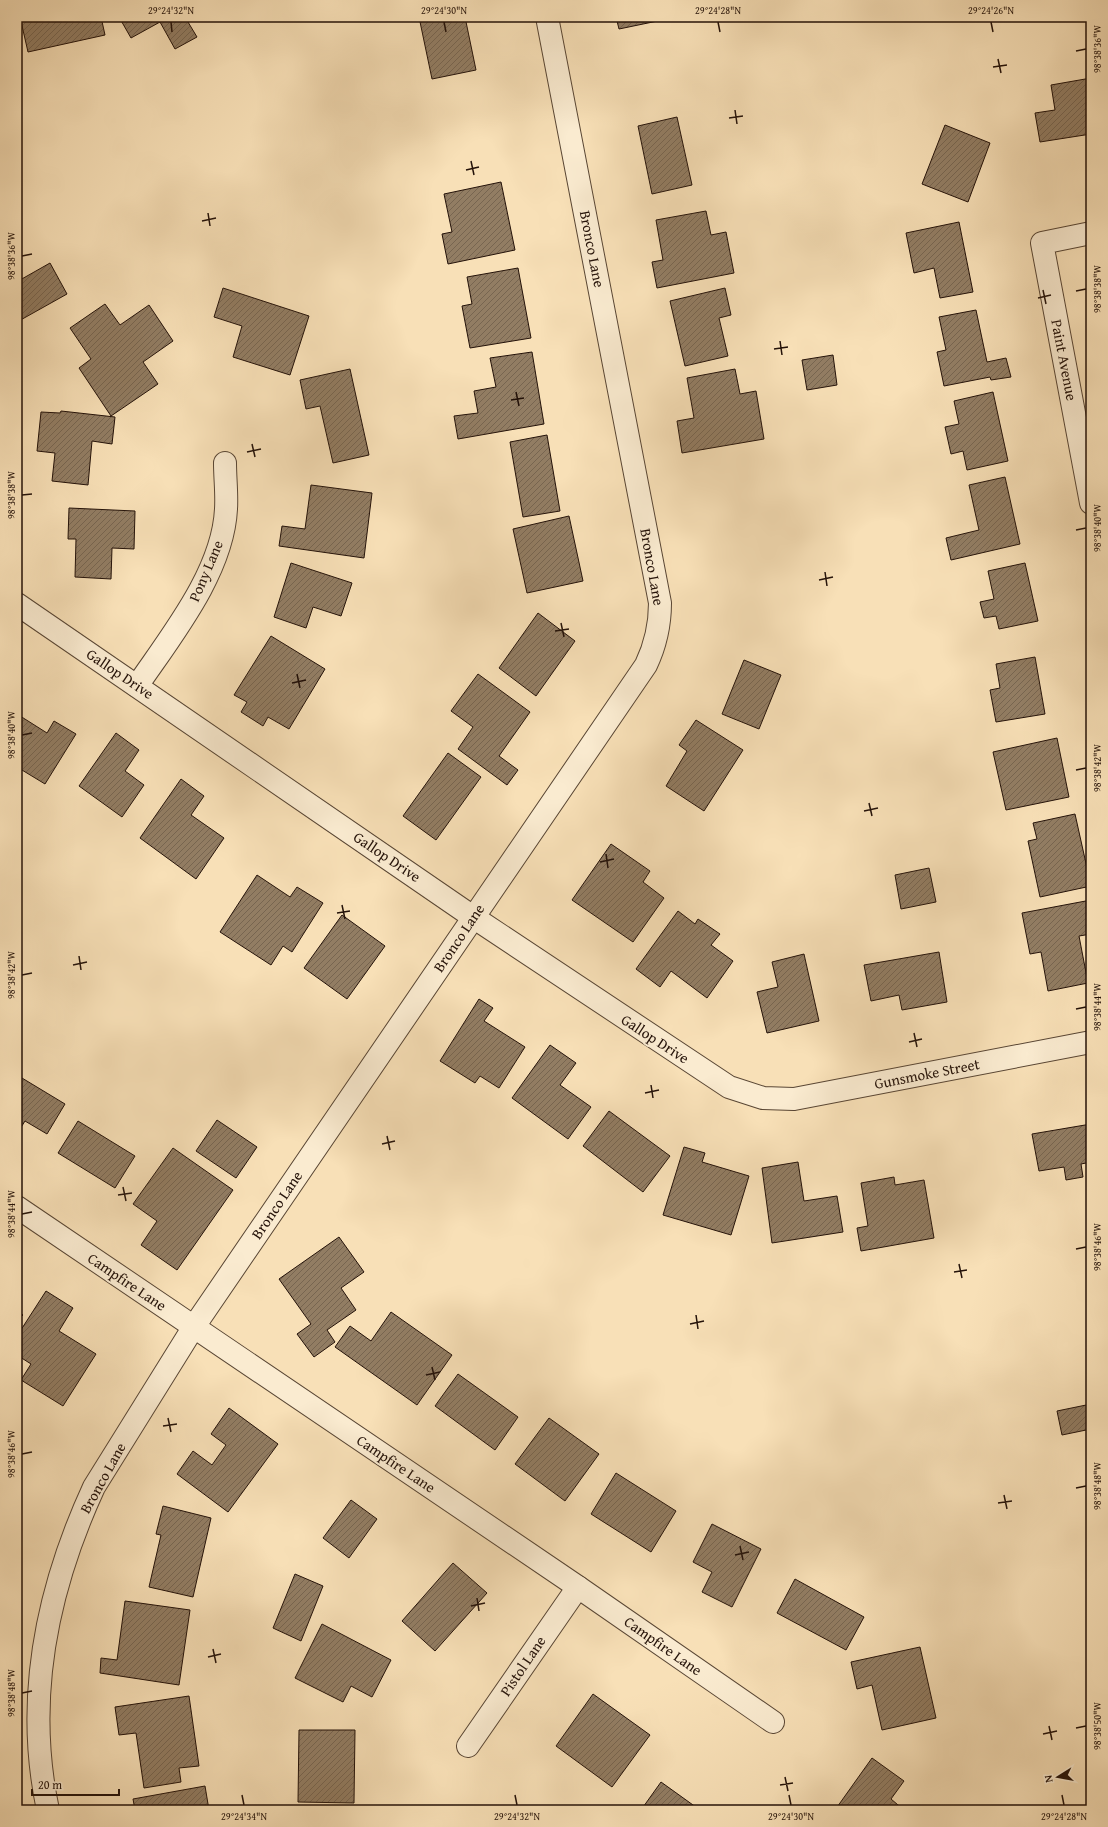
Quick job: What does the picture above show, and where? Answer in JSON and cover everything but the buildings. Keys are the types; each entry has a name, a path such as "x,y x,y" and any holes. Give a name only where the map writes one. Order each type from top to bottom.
{"street":[{"name":"Bronco Lane","path":"48,1810 43,1786 38,1727 40,1672 49,1618 63,1565 82,1513 94,1487 193,1328 473,916 646,665 655,645 660,624 660,603 547,17"},
{"name":"Paint Avenue","path":"1091,233 1042,243 1091,503"},
{"name":"Pony Lane","path":"137,686 190,608 203,585 213,561 221,536 226,510 225,463"},
{"name":"Gallop Drive","path":"17,604 473,916 729,1087 763,1098"},
{"name":"Gunsmoke Street","path":"763,1098 794,1099 1091,1042"},
{"name":"Campfire Lane","path":"17,1207 193,1328 578,1586 773,1722"},
{"name":"Pistol Lane","path":"468,1746 578,1586"}]}
